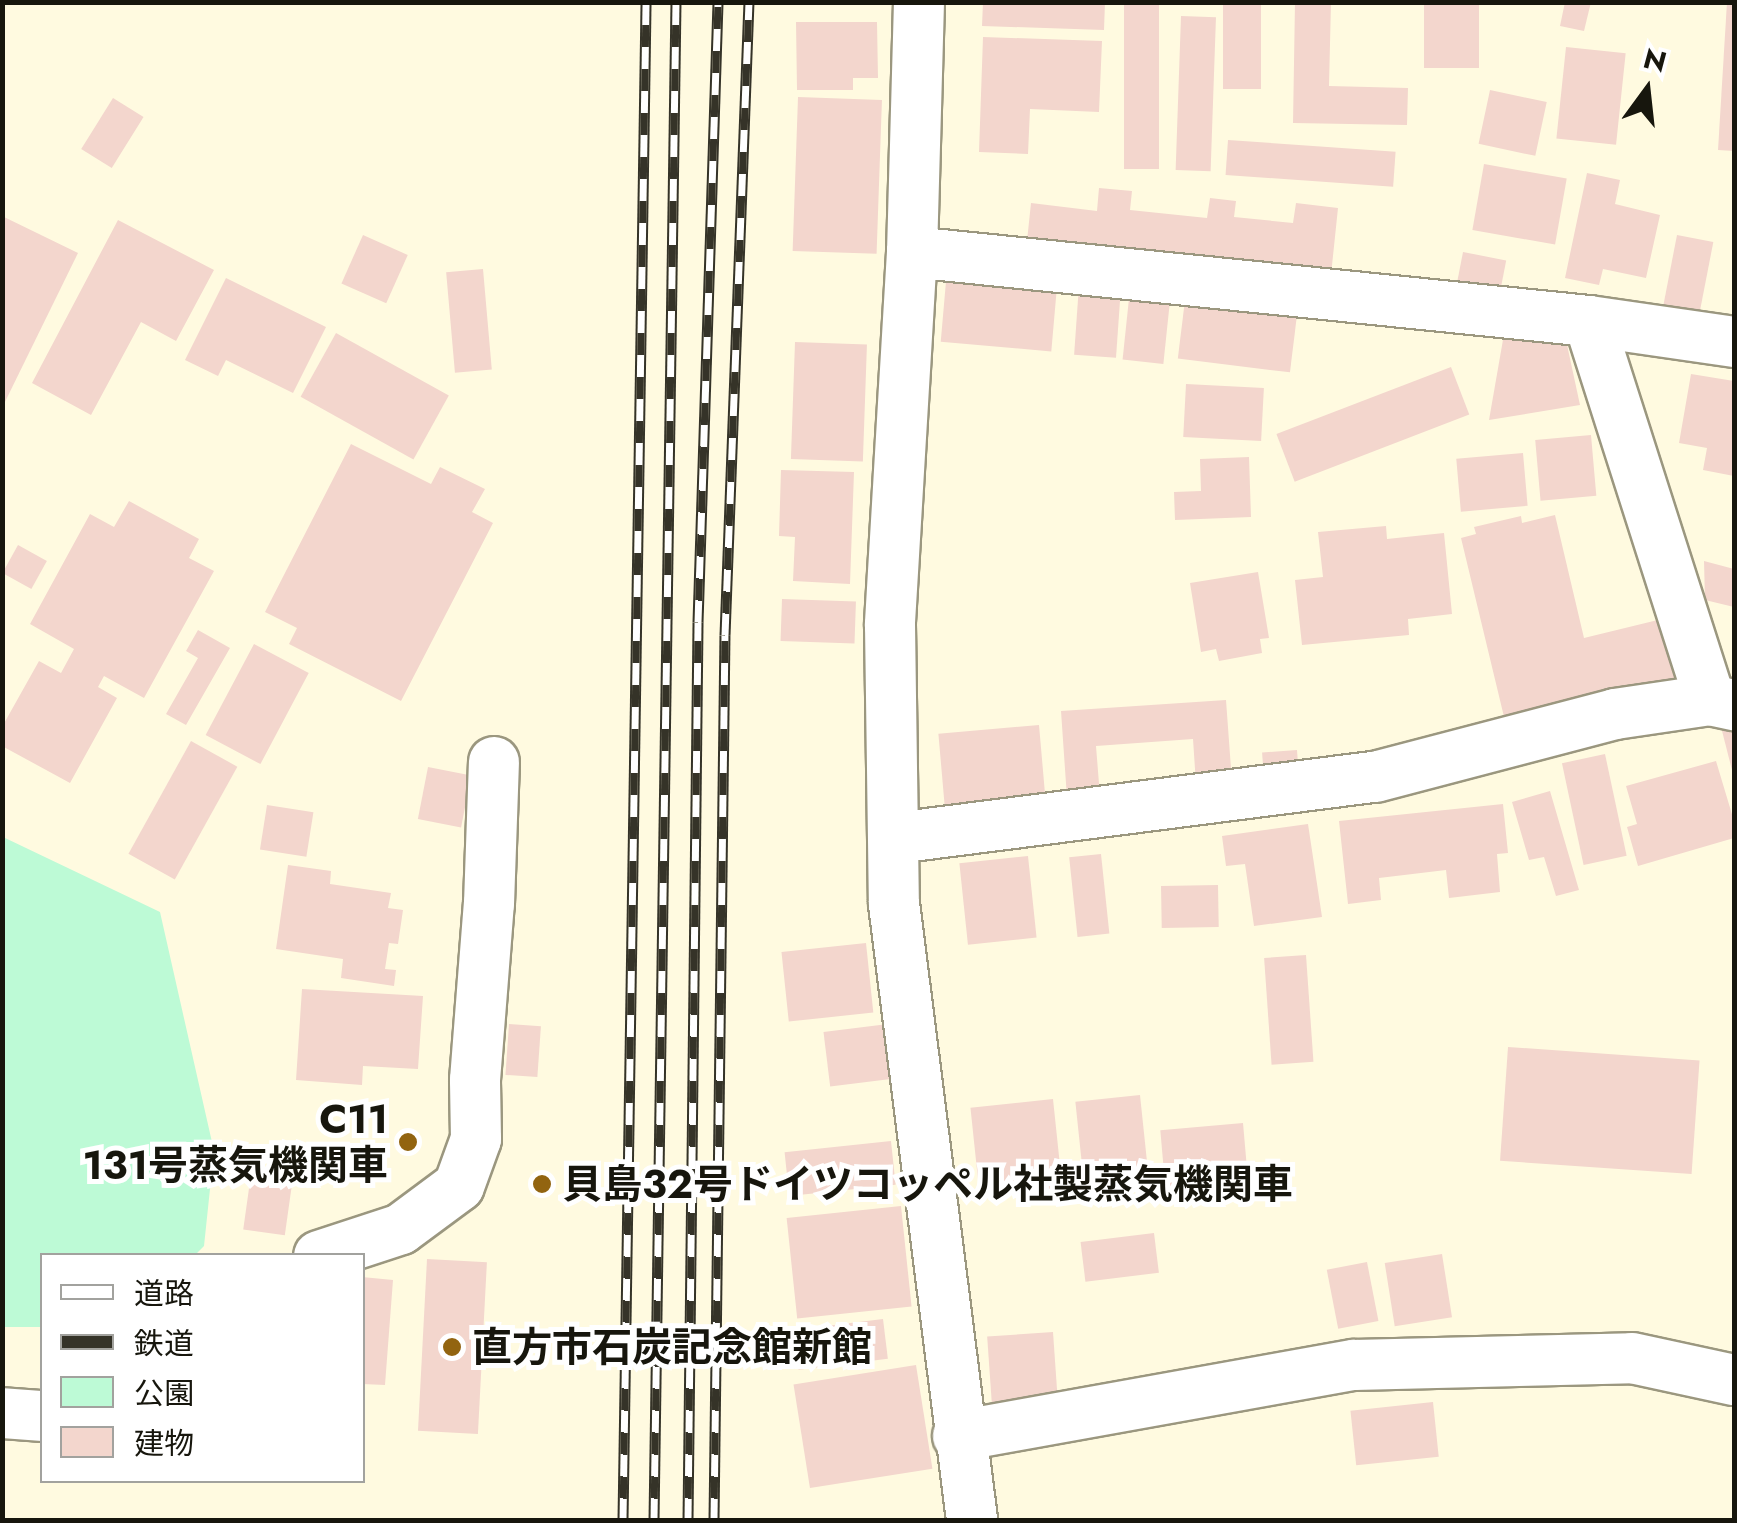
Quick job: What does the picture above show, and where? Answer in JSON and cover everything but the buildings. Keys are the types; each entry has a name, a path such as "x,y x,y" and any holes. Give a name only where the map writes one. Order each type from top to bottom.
{"street":[{"path":"919,2 912,252 890,625 894,904 958,1436 972,1520"},
{"path":"912,252 1589,321 1734,342"},
{"path":"896,838 1375,777 1615,714 1722,702 1589,321"},
{"path":"328,1253 402,1229 459,1186 476,1139 494,762"},
{"path":"958,1436 1354,1365 1632,1358 1734,1380"},
{"path":"2,1413 40,1416"}],"green space":[{"path":"3,837 160,912 214,1151 204,1246 197,1253 40,1253 40,1327 3,1327"}],"railway":[{"path":"623,1520 646,2"},
{"path":"654,1520 676,2"},
{"path":"688,1520 698,622 718,2"},
{"path":"714,1520 725,635 749,2"}],"place":[{"name":"C11 131号蒸気機関車","path":"408,1142"},
{"name":"貝島32号ドイツコッペル社製蒸気機関車","path":"542,1184"},
{"name":"直方市石炭記念館新館","path":"452,1347"}]}
